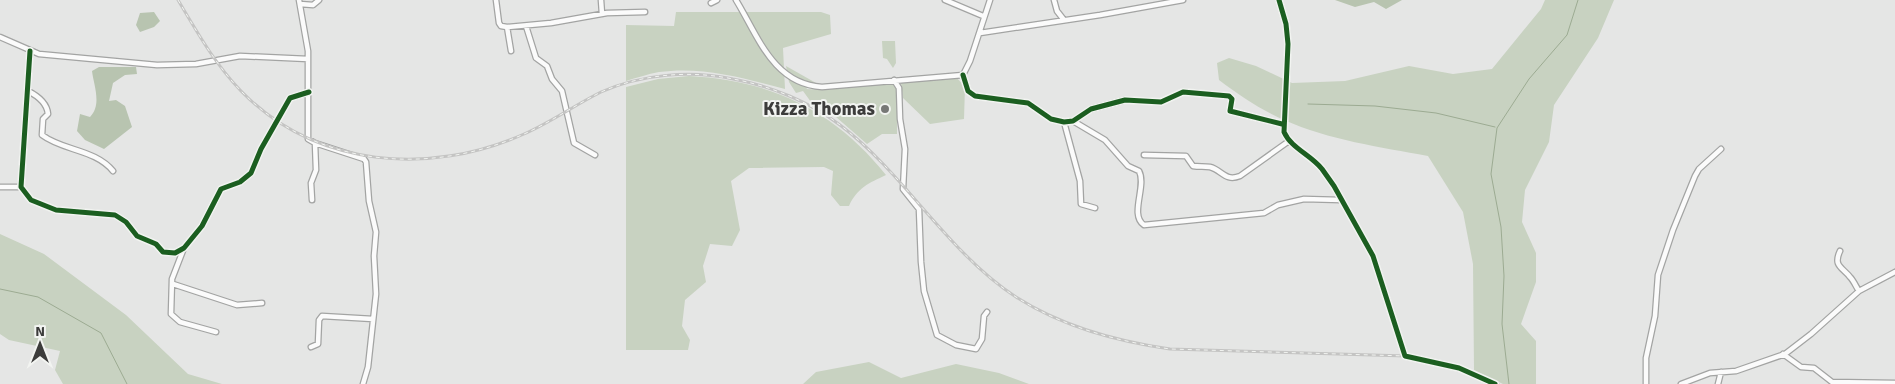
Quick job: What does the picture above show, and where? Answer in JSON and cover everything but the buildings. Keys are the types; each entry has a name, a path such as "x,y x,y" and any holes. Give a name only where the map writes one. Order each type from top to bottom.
{"street":[{"path":"319,0 313,5 300,2 306,32 308,59 308,139 366,160 369,201 376,232 374,256 376,294 368,366 363,384"},
{"path":"496,0 499,23 507,28 602,14 645,12"},
{"path":"601,0 602,14"},
{"path":"711,3 718,0"},
{"path":"736,0 771,59 788,77 806,85 822,87 962,75"},
{"path":"945,0 984,16"},
{"path":"990,0 980,33 962,75 966,87 975,96 1028,103 1051,118 1064,122 1073,121 1091,109 1125,100 1161,102 1179,93 1196,92 1215,96 1229,96 1232,99 1230,111 1282,124"},
{"path":"1054,0 1057,11 1065,21"},
{"path":"980,33 1065,21 1183,0"},
{"path":"1279,0 1286,24 1288,44 1282,124 1284,132 1290,141 1314,160 1331,181 1376,264 1405,356 1459,368 1495,384"},
{"path":"526,26 534,54 547,66 552,79 562,91 574,143 596,155"},
{"path":"507,28 511,51"},
{"path":"0,37 30,51 54,56 172,66 240,56 308,59"},
{"path":"30,51 21,187 31,200 56,210 115,215 126,222 137,236 156,244 163,252 175,253 184,248"},
{"path":"894,80 899,88 900,119 905,150 903,189 919,210 924,292 936,335 956,345 976,349 981,343 986,312"},
{"path":"28,91 35,95 47,108 48,114 42,119 42,135 47,139 89,154 113,171"},
{"path":"216,332 173,318 171,310 172,279 184,248 202,226 221,189 240,182 251,172 261,149 290,98 309,92"},
{"path":"1073,121 1105,140 1128,166 1139,171 1143,182 1138,194 1139,218 1144,225 1264,213 1278,205 1304,199 1341,200"},
{"path":"1064,122 1080,181 1081,204 1095,208"},
{"path":"1144,155 1186,156 1194,166 1213,168 1223,176 1232,178 1240,176 1290,141"},
{"path":"312,200 311,183 316,170 315,143"},
{"path":"1646,384 1646,358 1655,316 1658,275 1673,230 1695,176 1721,149"},
{"path":"0,187 21,187"},
{"path":"1840,251 1837,260 1839,268 1851,278 1859,292"},
{"path":"1681,384 1710,373 1736,371 1783,354 1811,334 1859,292 1895,272"},
{"path":"173,284 236,305 262,303"},
{"path":"311,347 318,344 319,320 322,316 373,319"},
{"path":"1783,354 1801,367 1814,368 1832,382 1895,383"},
{"path":"1718,384 1721,372"}],"green space":[{"path":"1335,0 1402,0 1386,9 1374,2 1355,7"},
{"path":"1545,0 1614,0 1598,38 1554,105 1549,142 1525,190 1522,222 1536,253 1536,282 1521,324 1536,341 1536,384 1503,384 1474,370 1473,264 1463,212 1428,156 1337,138 1284,120 1250,102 1219,80 1217,63 1229,58 1256,66 1292,83 1345,81 1409,66 1453,74 1492,69 1541,9"},
{"path":"154,12 160,21 154,27 140,32 136,25 140,13"},
{"path":"676,12 821,12 830,15 831,34 783,48 785,89 723,74 691,71 659,72 626,81 626,25 674,26"},
{"path":"882,41 895,41 896,63 893,68 887,59 883,58"},
{"path":"786,66 816,83 806,89 825,90 892,80 897,89 897,134 882,134 867,144 828,110 811,102 803,91 796,93 789,82"},
{"path":"99,67 136,67 137,74 125,75 113,83 109,101 116,100 125,106 132,127 104,149 85,140 77,131 80,114 90,117 96,107 92,71"},
{"path":"689,76 747,84 774,92 799,103 845,133 886,175 860,190 849,206 840,206 831,195 833,171 824,167 749,168 731,181 740,230 732,246 710,244 703,266 706,282 685,300 682,326 690,340 688,350 626,350 626,87 658,79"},
{"path":"957,78 965,87 964,119 930,124 903,98 901,83"},
{"path":"0,234 44,254 126,315 188,374 222,384 63,384 55,370 60,351 9,340 0,334"},
{"path":"869,362 901,378 956,364 999,373 1029,384 803,384 816,372"}],"waterway":[{"path":"1509,384 1502,324 1504,276 1501,227 1491,174 1497,128 1529,79 1567,35 1578,0"},
{"path":"1308,104 1375,106 1436,113 1495,127"},
{"path":"0,289 38,297 101,333 127,384"}],"railway":[{"path":"178,0 199,36 241,91 271,117 304,136 339,150 375,157 413,159 451,156 488,147 524,134 601,92 633,81 683,74 733,79 762,86 803,102 840,125 885,166 968,258 991,279 1034,308 1071,325 1130,342 1170,349 1406,356 1454,365 1477,373 1498,384"}],"cycle path":[{"path":"1279,0 1286,24 1288,44 1284,132 1291,143 1322,169 1334,186 1373,256 1405,356 1459,368 1495,384"},
{"path":"30,51 21,187 31,200 56,210 115,215 126,222 137,236 156,244 163,252 175,253 184,248 202,226 221,189 240,182 251,173 261,149 290,98 309,92"},
{"path":"963,75 968,91 975,96 1028,103 1051,119 1064,122 1073,121 1091,109 1125,100 1161,102 1183,92 1229,96 1232,99 1230,111 1282,124"}],"place":[{"name":"Kizza Thomas","path":"885,109"}]}
